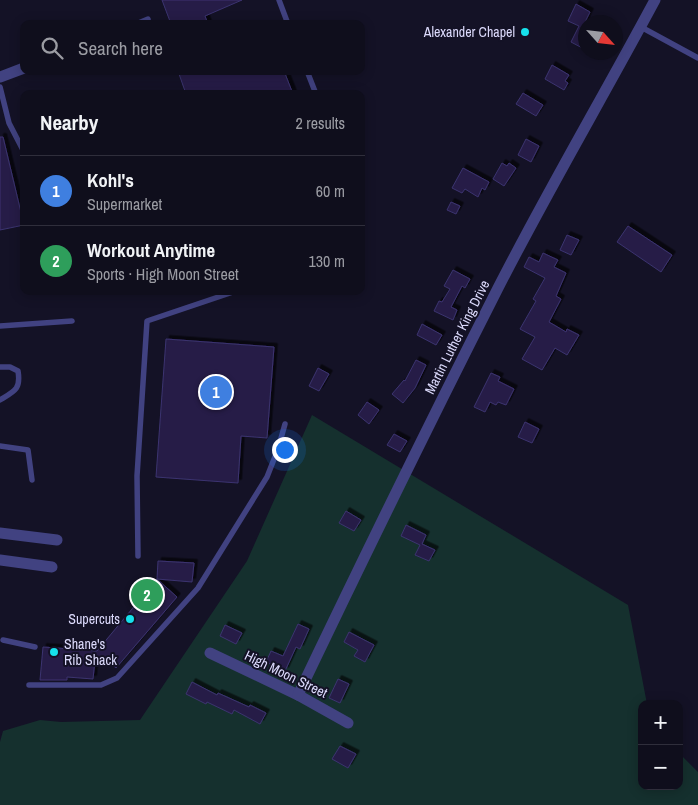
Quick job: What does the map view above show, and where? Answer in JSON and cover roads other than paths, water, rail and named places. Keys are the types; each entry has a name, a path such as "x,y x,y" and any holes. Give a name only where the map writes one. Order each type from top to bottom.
{"street":[{"name":"Martin Luther King Drive","path":"298,695 498,288 655,0"},
{"path":"0,77 20,70"},
{"path":"0,534 57,540"},
{"path":"0,560 52,567"},
{"name":"High Moon Street","path":"210,653 298,695 348,723"}],"lane":[{"path":"279,0 286,20"},
{"path":"641,26 698,58"},
{"path":"309,75 314,90"},
{"path":"0,87 9,124 20,145"},
{"path":"138,556 137,476 148,321 224,295"},
{"path":"0,326 72,321"},
{"path":"0,367 10,367 18,370 20,382 14,392 0,400"},
{"path":"29,685 101,685 117,678 198,588 267,477 285,424"},
{"path":"0,446 28,450 32,480"},
{"path":"3,640 35,647"}],"place":[{"name":"Alexander Chapel","path":"525,32"},
{"name":"Kohl's","path":"216,392"},
{"name":"Workout Anytime","path":"147,595"},
{"name":"Supercuts","path":"130,619"},
{"name":"Shane's Rib Shack","path":"54,652"}]}
